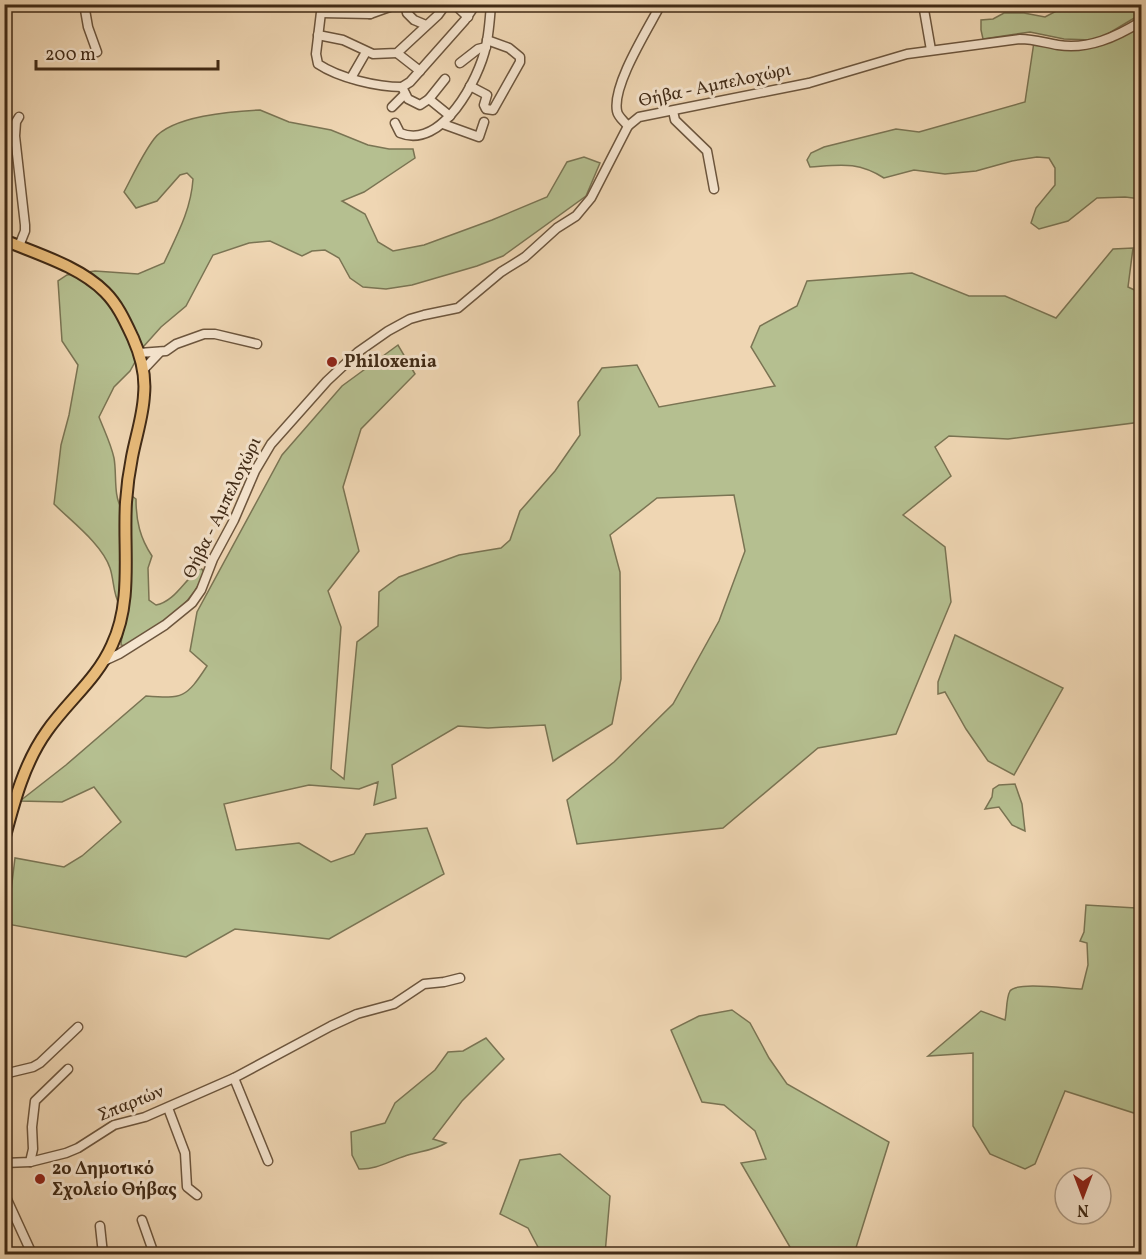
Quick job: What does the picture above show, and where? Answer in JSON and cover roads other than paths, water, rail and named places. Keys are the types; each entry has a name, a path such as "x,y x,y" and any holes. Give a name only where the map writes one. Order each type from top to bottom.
{"main road":[{"path":"4,240 77,273 104,290 118,308 144,369 144,396 128,484 124,603 118,633 106,660 48,729 36,747 9,805 4,840"}],"street":[{"path":"84,4 96,52"},
{"path":"366,4 370,14"},
{"path":"398,4 370,14 322,9 316,54 318,64 338,74 403,91 414,104 420,105 429,99 445,79"},
{"path":"405,4 407,14 426,25"},
{"path":"397,53 446,4"},
{"path":"454,4 468,17"},
{"path":"392,107 403,91 468,17 476,4"},
{"path":"396,123 400,133 410,135 429,131 443,124 450,116 478,71 487,44 491,4"},
{"path":"628,126 617,111 621,84 661,4"},
{"path":"923,4 932,50"},
{"name":"Θήβα - Αμπελοχώρι","path":"106,660 165,625 192,603 201,590 246,490 271,444 327,381 358,352 388,331 410,319 458,309 501,272 525,257 557,228 576,216 591,198 628,126 639,117 809,83 891,58 932,50 1020,39 1083,47 1107,40 1142,21"},
{"path":"318,35 343,40 373,54 397,53 420,71"},
{"path":"460,63 487,44 509,48 520,57 520,62 493,110 486,109 484,105 487,95 470,86"},
{"path":"351,78 366,52"},
{"path":"429,99 450,116"},
{"path":"673,111 675,120 707,151 714,189"},
{"path":"19,117 16,122 15,136 25,231 19,246"},
{"path":"443,124 479,137 484,122"},
{"path":"139,353 160,352 204,334 215,334 257,344"},
{"path":"144,369 160,352"},
{"name":"Σπαρτών","path":"4,1163 30,1162 66,1153 114,1125 168,1108 234,1078 331,1026 370,1010 394,1004 424,984 460,978"},
{"path":"4,1074 40,1063 78,1027"},
{"path":"30,1162 33,1149 32,1127 35,1101 68,1069"},
{"path":"234,1078 268,1161"},
{"path":"168,1108 185,1153 187,1187 197,1195"},
{"path":"4,1193 32,1254"},
{"path":"142,1220 154,1254"},
{"path":"100,1226 103,1254"}],"place":[{"name":"Philoxenia","path":"332,362"},
{"name":"2ο Δημοτικό Σχολείο Θήβας","path":"40,1179"}]}
